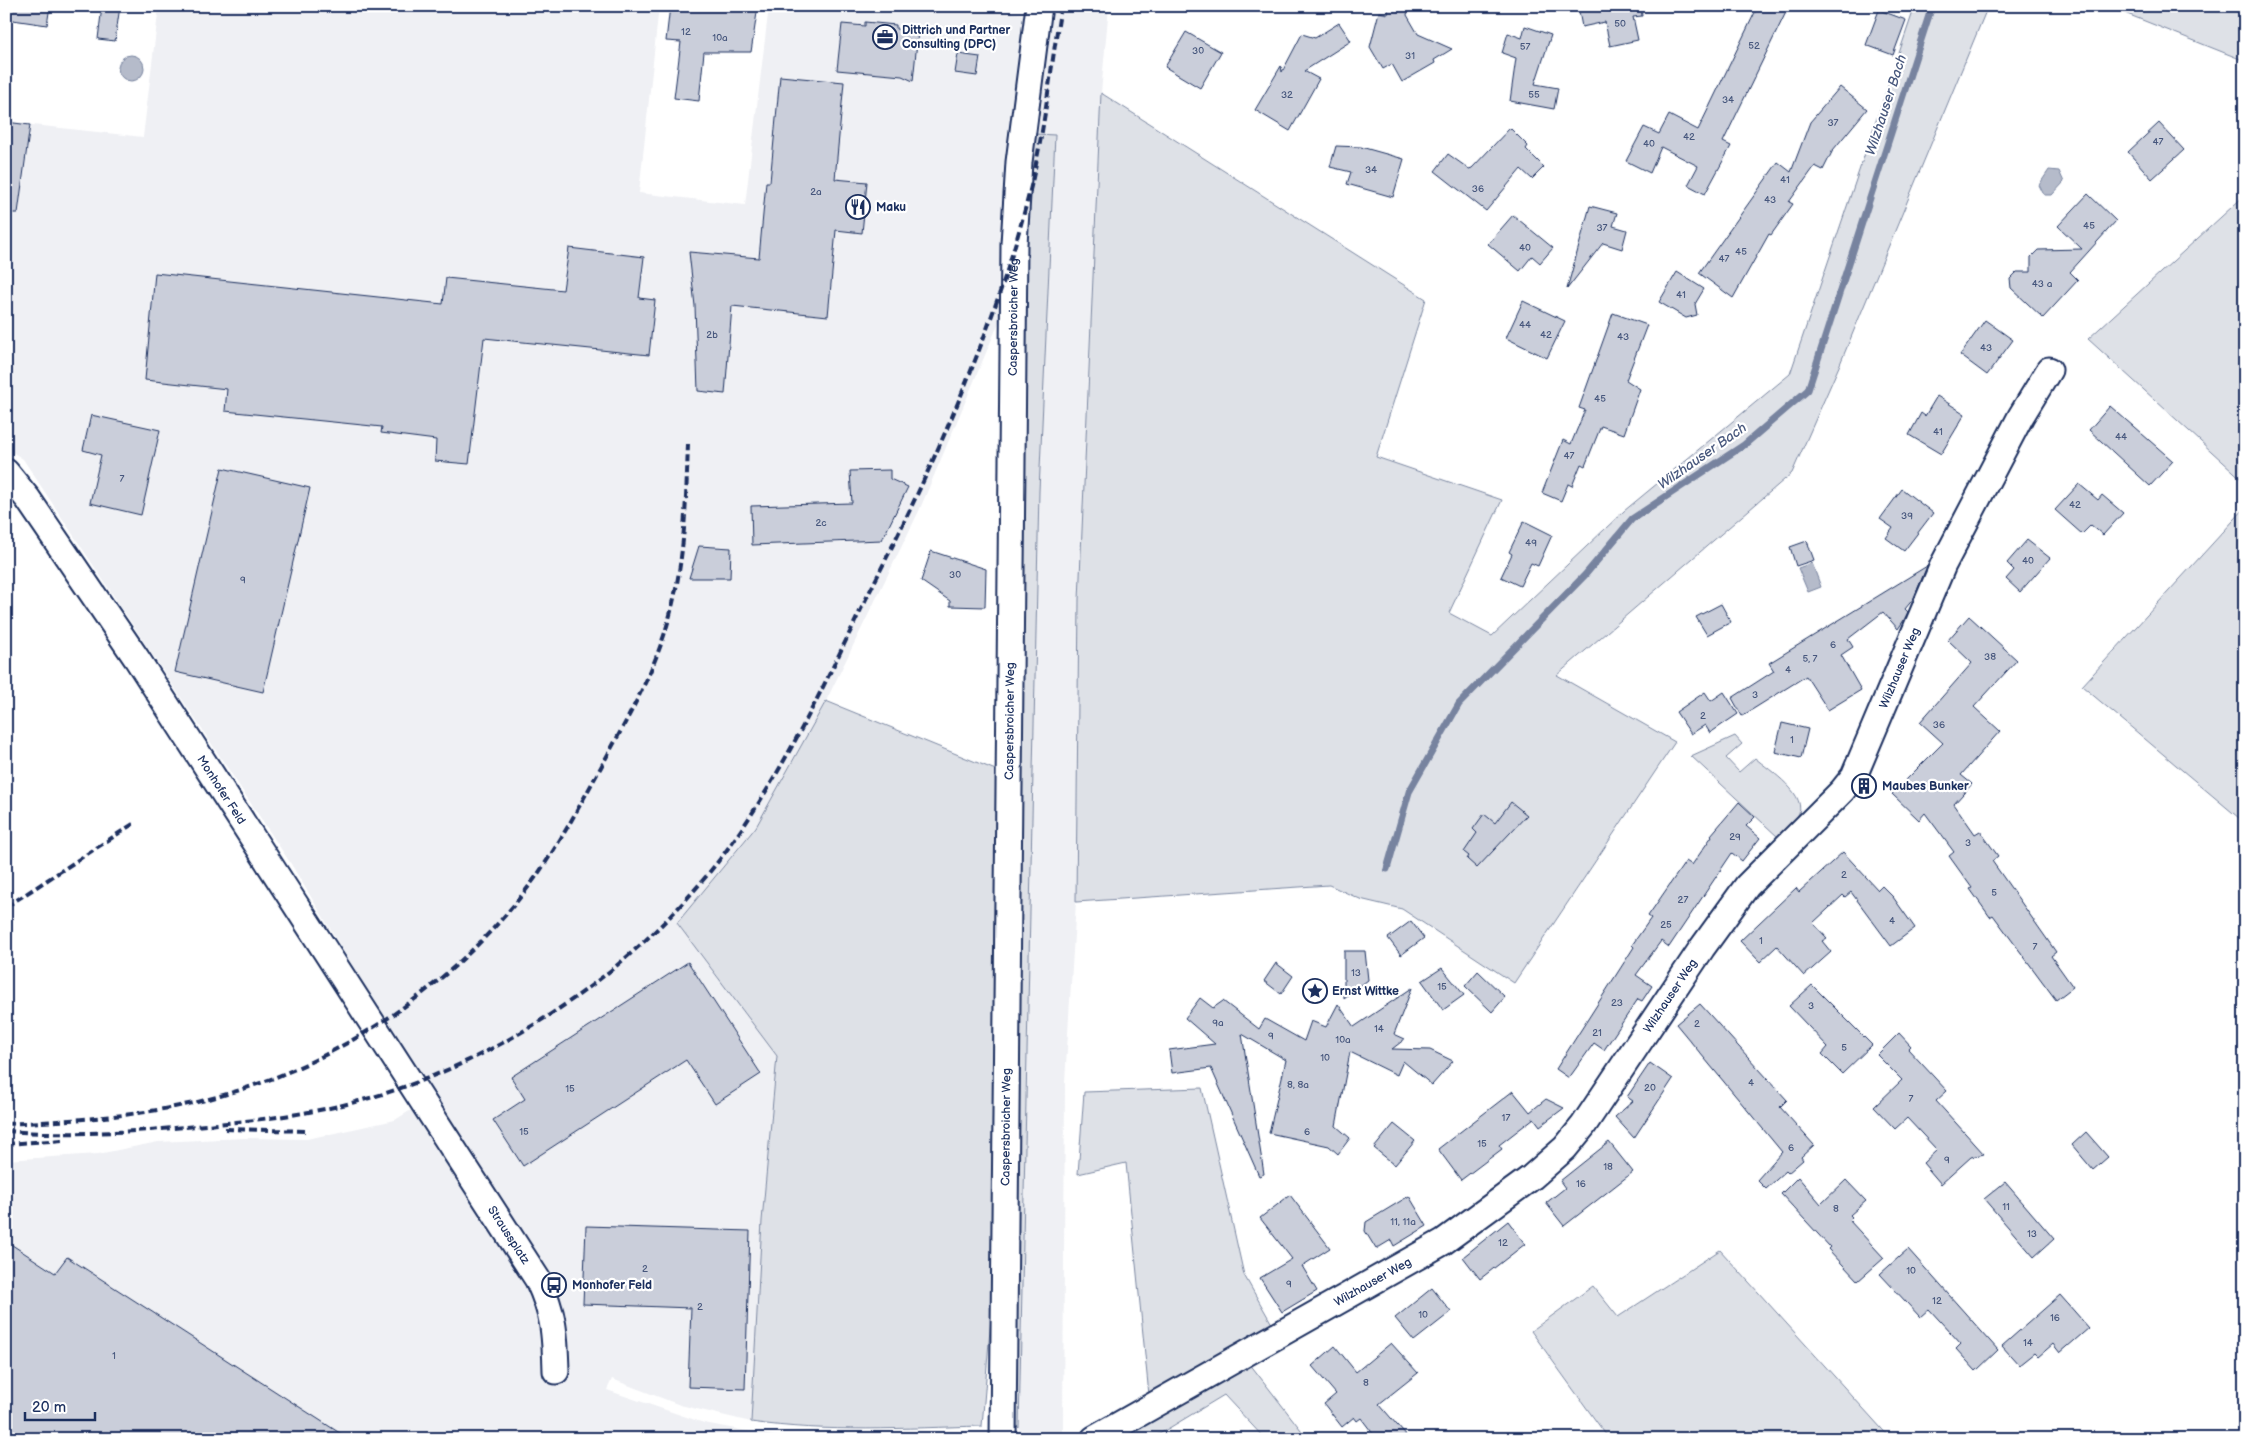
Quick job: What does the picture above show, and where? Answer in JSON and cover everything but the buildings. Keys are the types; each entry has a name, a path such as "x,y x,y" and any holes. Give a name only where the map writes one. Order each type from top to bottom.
{"street":[{"name":"Caspersbroicher Weg","path":"1004,1439 1014,244 1019,162 1040,6"},
{"name":"Wilzhauser Weg","path":"1094,1439 1443,1242 1532,1177 1565,1148 1583,1126 1702,948 1747,886 1842,791 1854,776 1943,565 2020,416 2049,370"},
{"name":"Monhofer Feld","path":"6,472 28,499 137,660 429,1112"},
{"name":"Straussplatz","path":"429,1112 538,1280 548,1302 555,1328 556,1371"}],"shaded area":[{"path":"159,6 659,6 639,193 745,205 769,6 956,6 1023,14 1003,252 1002,315 919,511 826,701 756,827 677,923 777,1056 762,1221 751,1422 680,1405 612,1379 607,1390 704,1423 789,1439 6,1439 6,1160 98,1154 158,1142 243,1138 307,1139 395,1120 432,1097 291,864 23,459 6,448 6,122 143,137"},
{"path":"1053,6 1109,6 1101,93 1079,600 1076,902 1065,1082 1063,1431 1062,1439 1019,1439 1039,491 1055,136 1034,134"},
{"path":"1915,6 1988,6 1840,364 1792,473 1557,675 1675,742 1514,983 1402,909 1360,899 1329,885 1076,902 1079,600 1101,93 1426,299 1376,457 1502,500 1449,613 1492,636 1624,511 1790,374"},
{"path":"2107,6 2219,6 2245,14 2245,61"},
{"path":"1034,134 1055,135 1039,491 1019,1428 1011,1419 1022,306"},
{"path":"2245,195 2245,482 2088,339"},
{"path":"2245,508 2245,814 2239,818 2082,686"},
{"path":"826,701 998,771 993,1293 982,1426 837,1429 751,1422 762,1221 777,1056 677,923 756,827"},
{"path":"1735,736 1742,744 1726,758 1739,772 1755,758 1778,776 1794,792 1798,801 1800,809 1797,817 1779,838 1691,756"},
{"path":"1202,1088 1244,1275 1272,1324 1149,1395 1126,1163 1078,1174 1084,1092"},
{"path":"1720,1250 1891,1439 1609,1439 1531,1331 1593,1286 1618,1317"},
{"path":"1246,1359 1308,1439 1265,1439 1224,1395 1151,1439 1123,1439 1133,1429"}],"water":[{"path":"131,55 140,59 144,68 140,77 131,81 122,77 118,68 122,59"},
{"path":"2049,170 2059,171 2064,182 2052,195 2044,195 2039,185"},
{"path":"1812,563 1821,587 1808,592 1798,568"}],"waterway":[{"name":"Wilzhauser Bach","path":"1387,869 1409,792 1459,704 1585,575 1632,519 1744,445 1808,390 1932,6"}],"railway":[{"path":"6,1131 101,1133 237,1122 299,1114 339,1106 411,1084 462,1063 511,1038 559,1009 604,976 646,940 685,901 720,859 742,828 782,764 835,663 916,496 961,395 1000,292 1031,186 1044,119 1061,6"},
{"path":"6,1124 87,1119 141,1113 194,1103 266,1081 311,1062 354,1039 396,1013 435,983 471,951 505,916 535,878 553,851 621,730 649,674 670,615 679,572 684,530 688,444"},
{"path":"6,907 136,822"},
{"path":"225,1129 309,1131"},
{"path":"6,1144 63,1140"}],"place":[{"name":"Dittrich und Partner Consulting (DPC)","path":"885,37"},
{"name":"Maku","path":"858,207"},
{"name":"Maubes Bunker","path":"1864,786"},
{"name":"Ernst Wittke","path":"1315,991"},
{"name":"Monhofer Feld","path":"554,1285"}]}
